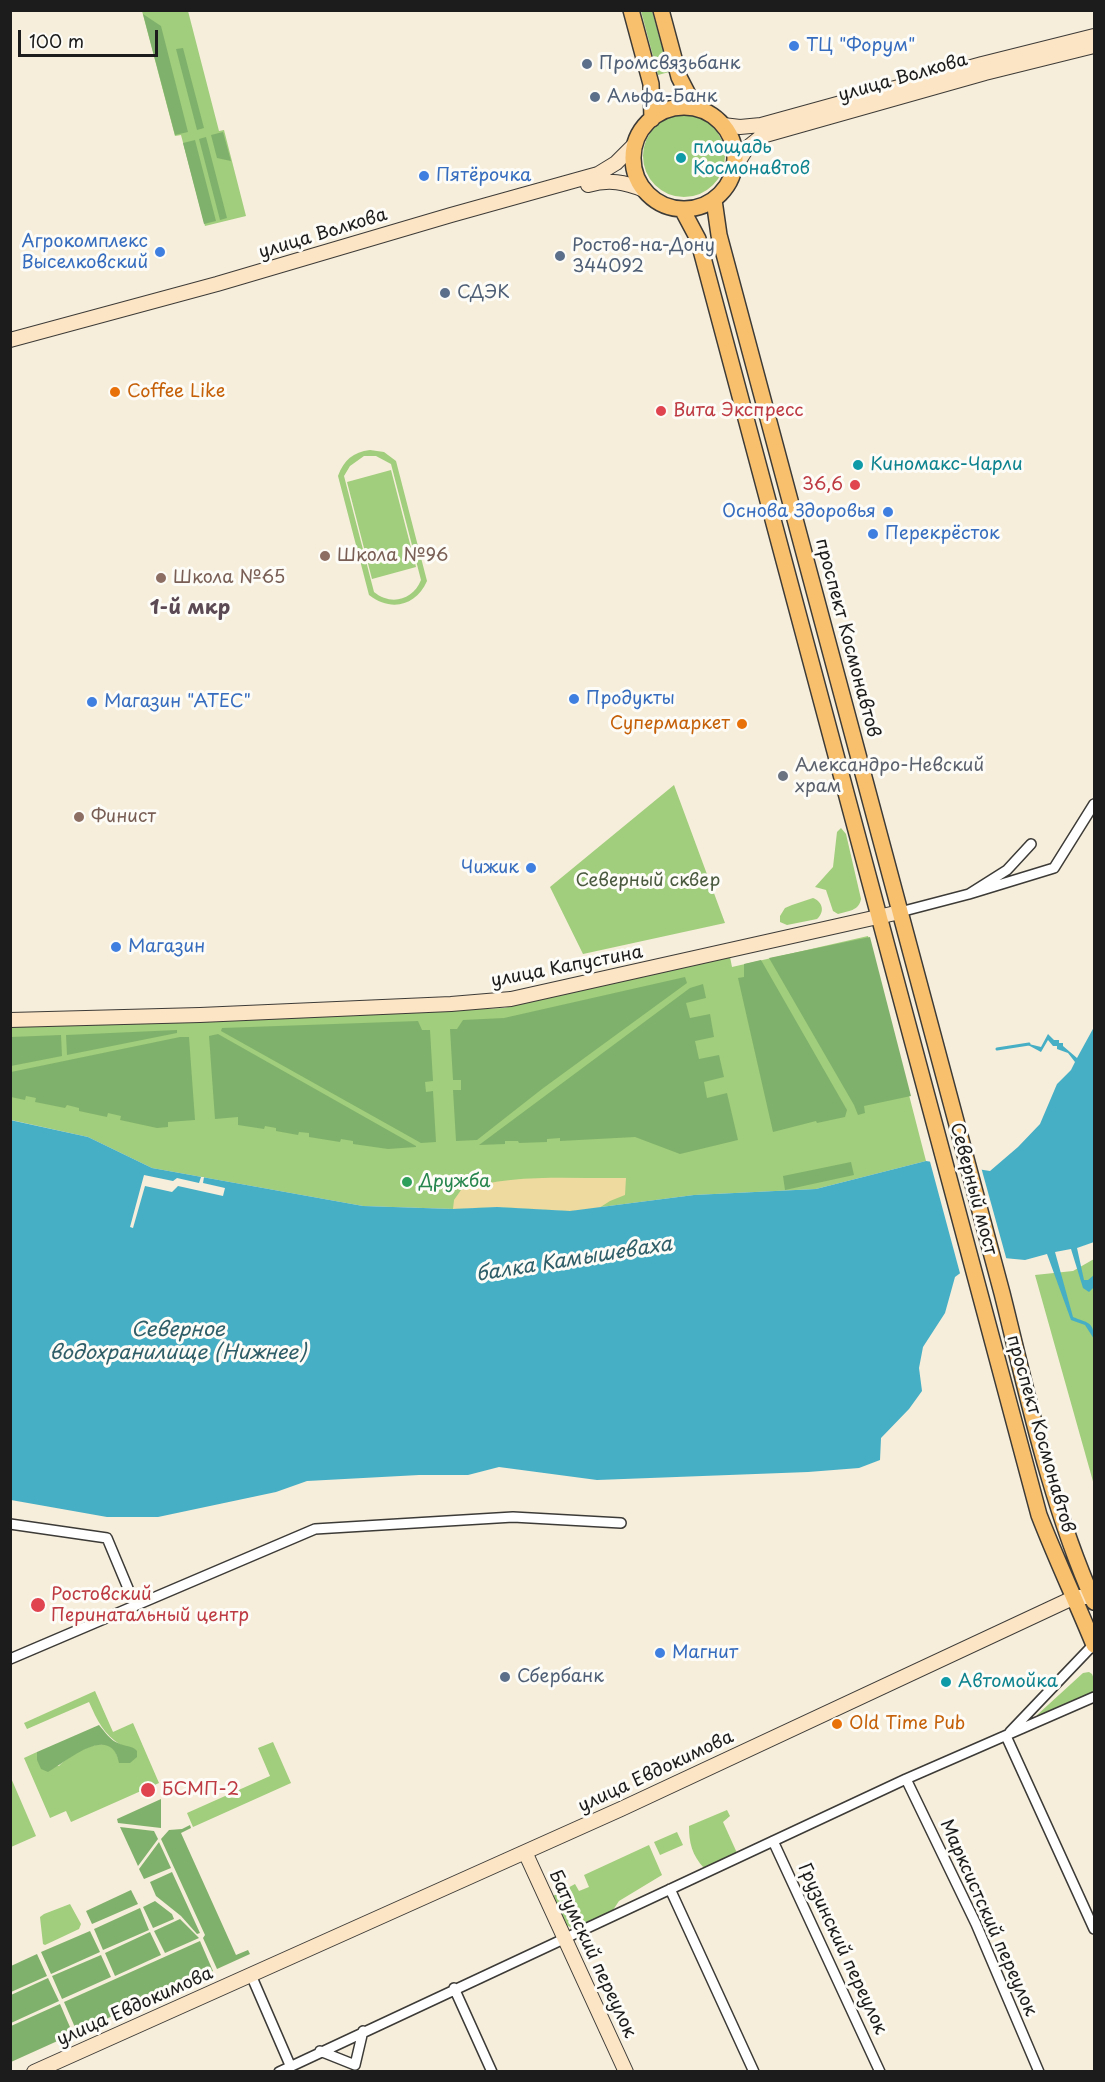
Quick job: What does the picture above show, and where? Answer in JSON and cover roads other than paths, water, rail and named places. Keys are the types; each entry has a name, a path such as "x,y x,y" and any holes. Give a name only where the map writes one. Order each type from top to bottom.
{"main road":[{"path":"630,10 651,84 652,118"},
{"path":"661,10 679,77 694,108"},
{"name":"улица Волкова","path":"723,125 740,127 761,125 982,64 1095,36"},
{"name":"улица Волкова","path":"735,167 747,148 762,136 985,73 1095,46"},
{"path":"694,108 710,114 723,125 735,149 735,167 724,191 714,200 699,207 682,209 667,206 655,200 644,190 636,177 633,162 635,144 643,127 652,118 670,109 694,108"},
{"name":"улица Волкова","path":"10,339 217,284 598,174 616,163 635,144"},
{"name":"улица Волкова","path":"10,348 219,291 600,181 624,183 644,190"},
{"name":"проспект Космонавтов","path":"714,200 719,235 946,1085"},
{"path":"682,209 698,239 880,916"},
{"name":"улица Капустина","path":"10,1020 200,1015 451,1004 511,999 900,912"},
{"name":"Северный мост","path":"880,916 982,1298"},
{"name":"Северный мост","path":"946,1085 1002,1293"},
{"name":"проспект Космонавтов","path":"1002,1293 1059,1510 1092,1596"},
{"name":"проспект Космонавтов","path":"982,1298 1016,1435 1039,1515 1059,1567 1075,1597 1094,1644"},
{"path":"1075,1597 1092,1596"},
{"name":"улица Евдокимова","path":"34,2072 621,1809 1075,1597"},
{"name":"Батумский переулок","path":"525,1852 626,2072"}],"street":[{"path":"969,894 1054,868 1095,804"},
{"name":"улица Капустина","path":"900,912 969,894 1007,870 1031,844"},
{"path":"10,1659 315,1529 513,1517 621,1523"},
{"path":"10,1524 107,1538 135,1605"},
{"path":"1006,1736 1094,1644"},
{"path":"279,2072 454,1988 906,1779 1095,1697"},
{"path":"1006,1736 1095,1929"},
{"name":"Марксистский переулок","path":"906,1779 976,1924 1038,2072"},
{"name":"Грузинский переулок","path":"773,1841 880,2072"},
{"path":"670,1888 754,2072"},
{"path":"250,1974 290,2065"},
{"path":"454,1988 492,2072"},
{"path":"320,2051 357,2068 363,2031"}],"water":[{"name":"Северное водохранилище (Нижнее)","path":"1094,1027 1094,1242 1077,1248 1084,1280 1094,1275 1094,1287 1089,1292 1083,1288 1071,1249 1055,1252 1073,1317 1091,1326 1094,1339 1085,1325 1071,1320 1047,1254 1025,1260 983,1256 955,1277 945,1313 923,1347 919,1368 922,1391 909,1409 881,1438 880,1460 859,1468 808,1472 597,1480 499,1467 468,1475 419,1475 307,1481 276,1492 158,1517 107,1517 11,1500 10,1120 88,1137 152,1168 363,1206 453,1209 497,1207 570,1211 694,1195 816,1189 926,1161 990,1171 1040,1124 1057,1084 1071,1070 1075,1062 1068,1053 1057,1049 1057,1046 1053,1046 1048,1040 1041,1052 1028,1045 1041,1047 1048,1034 1054,1040 1059,1040 1059,1043 1063,1043 1063,1046 1077,1058"}],"waterway":[{"path":"997,1049 1029,1044"}],"place":[{"name":"ТЦ \"Форум\"","path":"794,46"},
{"name":"Промсвязьбанк","path":"587,64"},
{"name":"Альфа-Банк","path":"595,97"},
{"name":"площадь Космонавтов","path":"681,158"},
{"name":"Пятёрочка","path":"424,176"},
{"name":"Агрокомплекс Выселковский","path":"160,252"},
{"name":"Ростов-на-Дону 344092","path":"560,256"},
{"name":"СДЭК","path":"445,293"},
{"name":"Coffee Like","path":"115,392"},
{"name":"Вита Экспресс","path":"661,411"},
{"name":"Киномакс-Чарли","path":"858,465"},
{"name":"36,6","path":"855,485"},
{"name":"Основа Здоровья","path":"888,512"},
{"name":"Перекрёсток","path":"873,534"},
{"name":"Школа №96","path":"325,556"},
{"name":"Школа №65","path":"161,578"},
{"name":"Продукты","path":"574,699"},
{"name":"Магазин \"АТЕС\"","path":"92,702"},
{"name":"Супермаркет","path":"742,724"},
{"name":"Александро-Невский храм","path":"783,776"},
{"name":"Финист","path":"79,817"},
{"name":"Чижик","path":"531,868"},
{"name":"Магазин","path":"116,947"},
{"name":"Дружба","path":"407,1182"},
{"name":"Ростовский Перинатальный центр","path":"38,1605"},
{"name":"Магнит","path":"660,1653"},
{"name":"Сбербанк","path":"505,1677"},
{"name":"Автомойка","path":"946,1682"},
{"name":"Old Time Pub","path":"837,1724"},
{"name":"БСМП-2","path":"148,1790"}],"district":[{"name":"1-й мкр","path":"190,608"}],"park label":[{"name":"Северный сквер","path":"648,881"}],"water label":[{"name":"балка Камышеваха","path":"574,1260"}]}
